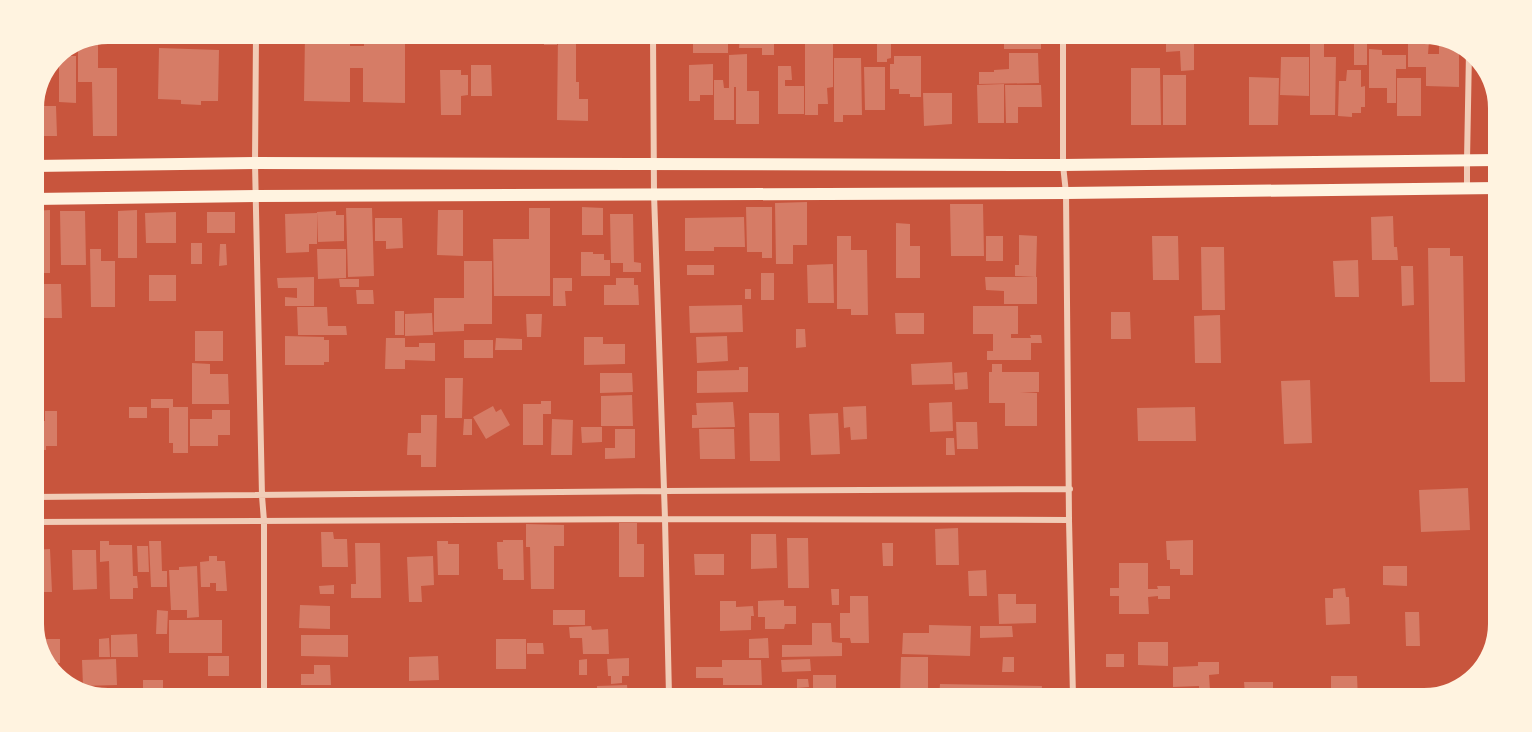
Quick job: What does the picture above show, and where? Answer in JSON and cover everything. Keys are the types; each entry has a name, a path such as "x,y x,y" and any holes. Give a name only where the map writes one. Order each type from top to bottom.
{"main road":[{"path":"44,166 255,163 1063,165 1488,160"},
{"path":"44,199 1066,193 1488,188"}],"street":[{"path":"256,44 255,163 264,520 264,688"},
{"path":"653,44 654,194 669,688"},
{"path":"1063,44 1063,165 1066,193 1073,688"},
{"path":"1467,188 1469,62"},
{"path":"44,497 1070,489"},
{"path":"44,522 1069,520"}],"building":[{"path":"305,44 364,46 364,44 405,44 405,103 363,102 363,68 350,68 350,102 304,101"},
{"path":"558,44 576,44 576,82 579,82 579,99 588,99 588,121 557,120"},
{"path":"693,44 728,44 728,53 693,53"},
{"path":"739,44 774,44 774,55 762,55 762,48 739,48"},
{"path":"805,44 833,44 833,87 827,88 828,104 818,104 818,115 805,115"},
{"path":"877,44 891,44 891,58 887,59 887,62 877,62"},
{"path":"1004,44 1041,44 1041,49 1004,49"},
{"path":"1166,44 1194,44 1194,70 1181,71 1180,51 1166,52"},
{"path":"1310,44 1324,44 1324,57 1336,57 1335,115 1310,115"},
{"path":"1354,44 1367,44 1367,65 1354,65"},
{"path":"1408,44 1429,44 1428,54 1439,54 1439,46 1449,48 1459,54 1459,87 1426,86 1426,67 1408,67"},
{"path":"98,45 98,68 117,68 117,136 93,136 92,82 78,82 78,51"},
{"path":"159,48 219,50 218,101 201,101 201,105 181,104 181,100 158,99"},
{"path":"1369,49 1382,50 1382,55 1406,55 1406,69 1396,69 1396,103 1387,103 1387,88 1369,88"},
{"path":"1009,53 1038,53 1039,83 979,84 979,72 1009,69"},
{"path":"747,54 747,91 759,91 759,124 736,124 736,87 734,87 734,120 714,120 714,80 723,80 724,88 729,88 729,55"},
{"path":"70,56 76,56 76,103 59,102 59,67"},
{"path":"894,56 921,56 921,97 910,97 910,94 899,94 899,89 890,89 890,64 894,64"},
{"path":"1281,57 1309,57 1309,96 1280,95"},
{"path":"834,58 861,58 862,115 843,115 843,122 834,122"},
{"path":"713,64 713,95 700,95 700,101 689,101 689,65"},
{"path":"471,65 491,65 492,96 471,96"},
{"path":"778,66 791,66 792,80 785,80 785,86 804,86 804,114 778,114"},
{"path":"864,67 885,67 885,110 865,110"},
{"path":"1131,68 1160,68 1161,125 1131,125"},
{"path":"440,70 461,70 461,75 468,75 468,95 461,96 461,115 441,115"},
{"path":"1347,70 1361,70 1361,87 1365,86 1365,107 1361,107 1361,113 1352,113 1352,117 1338,116 1339,81 1346,81"},
{"path":"1163,75 1186,75 1186,125 1163,125"},
{"path":"1249,77 1279,78 1278,125 1249,125"},
{"path":"1397,78 1421,78 1421,116 1397,116"},
{"path":"1004,84 1004,123 978,123 977,85"},
{"path":"1005,85 1041,85 1042,107 1018,107 1018,123 1006,123"},
{"path":"923,93 952,93 952,124 924,126"},
{"path":"44,106 56,106 57,136 44,136"},
{"path":"807,202 807,245 793,245 793,264 776,264 775,203"},
{"path":"950,204 983,204 984,256 951,256"},
{"path":"582,207 603,208 603,235 582,235"},
{"path":"746,207 772,207 772,258 762,258 762,252 747,252"},
{"path":"346,208 372,208 374,276 348,277"},
{"path":"529,208 550,208 550,296 494,296 493,239 529,239"},
{"path":"44,210 50,210 50,273 44,273"},
{"path":"137,210 137,258 118,258 118,211"},
{"path":"438,210 463,210 463,256 437,255"},
{"path":"60,211 85,211 86,265 61,265"},
{"path":"336,211 336,215 344,215 344,241 318,242 317,212"},
{"path":"176,212 176,243 146,243 145,213"},
{"path":"207,212 235,212 235,233 207,233"},
{"path":"317,213 317,244 309,244 309,252 286,253 285,214"},
{"path":"610,214 633,214 634,262 641,263 641,272 623,272 623,263 611,263"},
{"path":"1393,216 1394,247 1397,247 1398,260 1372,260 1371,217"},
{"path":"744,217 745,247 714,247 714,251 685,251 685,218"},
{"path":"375,218 402,218 403,248 386,249 386,241 375,241"},
{"path":"896,223 910,224 910,246 920,246 920,278 896,278"},
{"path":"1019,235 1037,236 1036,277 1015,276 1015,265 1019,265"},
{"path":"837,236 851,236 851,250 867,250 868,315 851,315 851,309 837,309"},
{"path":"986,236 1003,236 1003,261 986,261"},
{"path":"1152,236 1178,236 1179,280 1153,280"},
{"path":"191,243 202,243 202,264 191,264"},
{"path":"220,244 226,244 227,265 219,266"},
{"path":"1201,247 1224,247 1225,310 1202,310"},
{"path":"1428,248 1450,248 1450,256 1463,256 1465,382 1430,382"},
{"path":"90,249 101,249 101,261 115,261 115,307 91,307"},
{"path":"317,249 346,249 346,278 318,279"},
{"path":"581,252 604,254 604,260 610,260 610,276 581,276"},
{"path":"1358,260 1359,297 1335,297 1333,261"},
{"path":"464,261 492,261 492,324 464,324 464,331 434,332 434,298 464,298"},
{"path":"833,264 834,303 808,303 807,265"},
{"path":"687,265 714,265 714,275 687,275"},
{"path":"1401,266 1413,266 1414,305 1402,306"},
{"path":"761,273 774,273 774,300 761,300"},
{"path":"149,275 176,275 176,301 149,301"},
{"path":"314,277 314,306 285,306 285,297 297,298 297,288 278,288 277,278"},
{"path":"985,277 1037,277 1037,304 1004,304 1004,291 986,290"},
{"path":"553,278 572,278 572,291 565,291 566,306 553,306"},
{"path":"616,278 634,278 634,285 638,285 639,305 604,305 604,285 616,285"},
{"path":"339,279 359,279 359,287 340,287"},
{"path":"44,284 61,284 62,318 44,318"},
{"path":"745,289 751,289 751,299 745,299"},
{"path":"356,290 373,290 374,304 357,304"},
{"path":"742,305 743,332 690,333 689,306"},
{"path":"973,306 1018,306 1018,334 1011,334 1011,338 1031,338 1030,335 1041,335 1042,343 1031,343 1031,360 987,360 987,351 993,351 993,334 973,334"},
{"path":"297,307 327,307 328,326 346,326 347,335 298,335"},
{"path":"395,311 404,311 404,335 395,335"},
{"path":"1111,312 1130,312 1131,339 1111,339"},
{"path":"432,313 433,335 405,336 405,314"},
{"path":"895,313 924,313 924,334 896,334"},
{"path":"526,314 542,314 541,337 527,337"},
{"path":"1220,315 1221,363 1195,363 1194,316"},
{"path":"796,329 805,329 806,347 796,348"},
{"path":"195,331 223,331 223,361 195,361"},
{"path":"285,336 324,337 324,340 329,340 329,362 324,362 324,365 285,365"},
{"path":"727,336 728,361 697,363 696,337"},
{"path":"584,337 603,337 603,344 625,344 625,364 584,365"},
{"path":"386,338 405,338 405,347 419,347 419,343 435,343 435,361 405,360 405,369 385,369"},
{"path":"496,338 522,339 522,350 495,350"},
{"path":"464,340 493,340 493,358 464,358"},
{"path":"952,362 953,384 912,385 911,364"},
{"path":"192,363 210,364 210,374 228,374 229,404 192,404"},
{"path":"992,364 1002,364 1002,372 1039,372 1039,392 1020,392 1037,393 1037,426 1005,426 1005,403 989,403 989,372 992,372"},
{"path":"739,367 748,367 748,392 697,393 697,371 739,370"},
{"path":"967,372 968,389 955,390 954,373"},
{"path":"600,373 632,373 633,392 600,393"},
{"path":"445,378 463,378 462,418 445,418"},
{"path":"1310,380 1312,443 1284,444 1281,381"},
{"path":"632,395 633,426 601,426 601,396"},
{"path":"151,399 173,399 173,407 188,407 188,453 173,453 173,443 169,443 169,408 151,408"},
{"path":"541,401 551,401 551,414 543,414 543,445 523,445 523,404 541,404"},
{"path":"733,402 735,427 692,428 692,415 697,415 696,403"},
{"path":"952,402 953,431 930,432 929,403"},
{"path":"493,406 496,412 501,409 510,425 486,439 473,417"},
{"path":"866,406 867,439 851,440 850,427 844,428 843,407"},
{"path":"129,407 147,407 147,418 129,418"},
{"path":"1195,407 1196,441 1138,441 1137,408"},
{"path":"212,410 230,410 230,435 218,435 218,446 190,446 190,419 212,419"},
{"path":"45,411 57,411 57,446 46,446 44,450 44,421"},
{"path":"749,413 779,413 780,461 750,461"},
{"path":"838,413 840,454 811,455 809,414"},
{"path":"421,415 437,415 436,467 421,467 421,455 407,455 408,433 421,433"},
{"path":"464,419 472,419 472,435 463,435"},
{"path":"552,419 573,420 572,455 551,455"},
{"path":"956,422 977,422 978,449 957,449"},
{"path":"581,427 602,427 602,442 582,443"},
{"path":"615,429 635,429 635,458 605,459 605,448 615,448"},
{"path":"699,429 734,429 735,459 700,459"},
{"path":"946,438 954,438 955,455 946,455"},
{"path":"1468,488 1470,530 1421,532 1419,490"},
{"path":"619,523 637,523 637,544 644,544 644,577 619,577"},
{"path":"526,524 564,525 564,546 554,546 554,589 531,589 530,547 526,547"},
{"path":"958,528 959,565 936,565 935,529"},
{"path":"321,532 333,532 334,539 347,539 348,567 322,567"},
{"path":"751,534 776,534 777,568 751,569"},
{"path":"787,538 808,538 809,588 788,588"},
{"path":"503,540 523,540 524,580 503,580 503,569 498,569 497,542 503,542"},
{"path":"1193,540 1193,575 1180,575 1180,569 1170,569 1166,541"},
{"path":"100,541 109,541 109,545 132,545 133,576 137,576 138,588 133,588 133,599 110,599 109,561 100,562"},
{"path":"149,541 161,541 162,571 167,571 167,587 151,587"},
{"path":"437,541 459,544 459,575 438,575"},
{"path":"355,543 380,543 381,598 351,598 351,584 356,584"},
{"path":"882,543 893,543 893,566 883,566"},
{"path":"137,546 148,546 149,572 138,572"},
{"path":"44,549 50,549 52,592 44,592"},
{"path":"72,550 96,550 97,589 73,590"},
{"path":"694,554 724,554 724,575 695,575"},
{"path":"209,556 217,556 217,561 225,561 227,591 216,591 216,583 210,583 210,587 201,587 200,562 209,561"},
{"path":"433,556 434,585 421,586 422,602 409,602 407,557"},
{"path":"1119,563 1148,563 1148,589 1170,586 1170,599 1158,599 1158,596 1148,597 1149,614 1119,614 1119,596 1110,596 1110,588 1119,588"},
{"path":"197,566 199,617 187,618 187,610 171,610 169,570"},
{"path":"1383,566 1407,566 1407,586 1383,585"},
{"path":"986,570 987,596 969,596 968,571"},
{"path":"334,585 334,594 320,594 319,586"},
{"path":"1345,588 1346,597 1349,597 1350,624 1326,625 1325,598 1333,598 1333,589"},
{"path":"831,589 839,589 839,605 832,605"},
{"path":"998,594 1016,594 1016,604 1036,604 1036,623 999,624"},
{"path":"850,596 868,596 869,643 851,643 850,638 840,638 840,613 850,613"},
{"path":"784,600 784,606 796,606 796,624 785,624 784,629 765,629 765,617 758,617 758,601"},
{"path":"720,601 736,601 736,607 753,606 754,616 751,616 751,630 720,631"},
{"path":"300,605 330,606 330,629 299,628"},
{"path":"157,610 168,611 167,634 156,634"},
{"path":"553,610 585,610 585,625 553,625"},
{"path":"1405,612 1419,612 1420,646 1406,646"},
{"path":"169,620 222,620 222,653 169,653"},
{"path":"812,623 831,623 832,642 842,643 842,656 782,657 782,645 812,645"},
{"path":"929,625 971,626 970,656 902,654 903,633 929,633"},
{"path":"591,626 592,630 608,629 609,654 583,654 582,638 570,638 569,627"},
{"path":"980,626 1012,626 1013,637 980,638"},
{"path":"137,634 138,657 111,657 111,635"},
{"path":"301,635 348,635 348,657 301,656"},
{"path":"109,638 110,657 99,657 99,639"},
{"path":"768,638 769,658 749,658 749,639"},
{"path":"46,639 60,639 60,663 54,660"},
{"path":"496,639 526,639 526,669 496,669"},
{"path":"1138,642 1168,642 1168,666 1138,665"},
{"path":"527,643 543,643 544,654 527,654"},
{"path":"1106,654 1124,654 1124,667 1106,667"},
{"path":"208,656 229,656 229,676 208,676"},
{"path":"438,656 439,680 409,681 409,657"},
{"path":"901,657 928,657 928,688 900,688"},
{"path":"1003,657 1014,657 1014,672 1002,672"},
{"path":"629,658 629,676 622,676 622,683 611,684 607,659"},
{"path":"116,659 117,685 83,684 82,660"},
{"path":"587,659 587,675 579,675 579,660"},
{"path":"810,659 811,671 782,672 781,660"},
{"path":"722,660 761,660 762,685 723,685 723,678 696,678 696,667 722,667"},
{"path":"1198,662 1219,662 1219,674 1209,675 1210,688 1173,687 1173,667 1198,666"},
{"path":"314,665 330,665 331,685 301,685 301,674 314,674"},
{"path":"813,675 836,675 836,688 813,688"},
{"path":"1331,676 1357,676 1358,688 1331,688"},
{"path":"797,679 808,679 809,687 797,688"},
{"path":"143,680 163,680 163,688 143,688"},
{"path":"1244,682 1273,682 1273,688 1244,688"},
{"path":"940,684 1042,686 1042,688 940,688"},
{"path":"627,685 627,688 597,688 597,686"}]}
